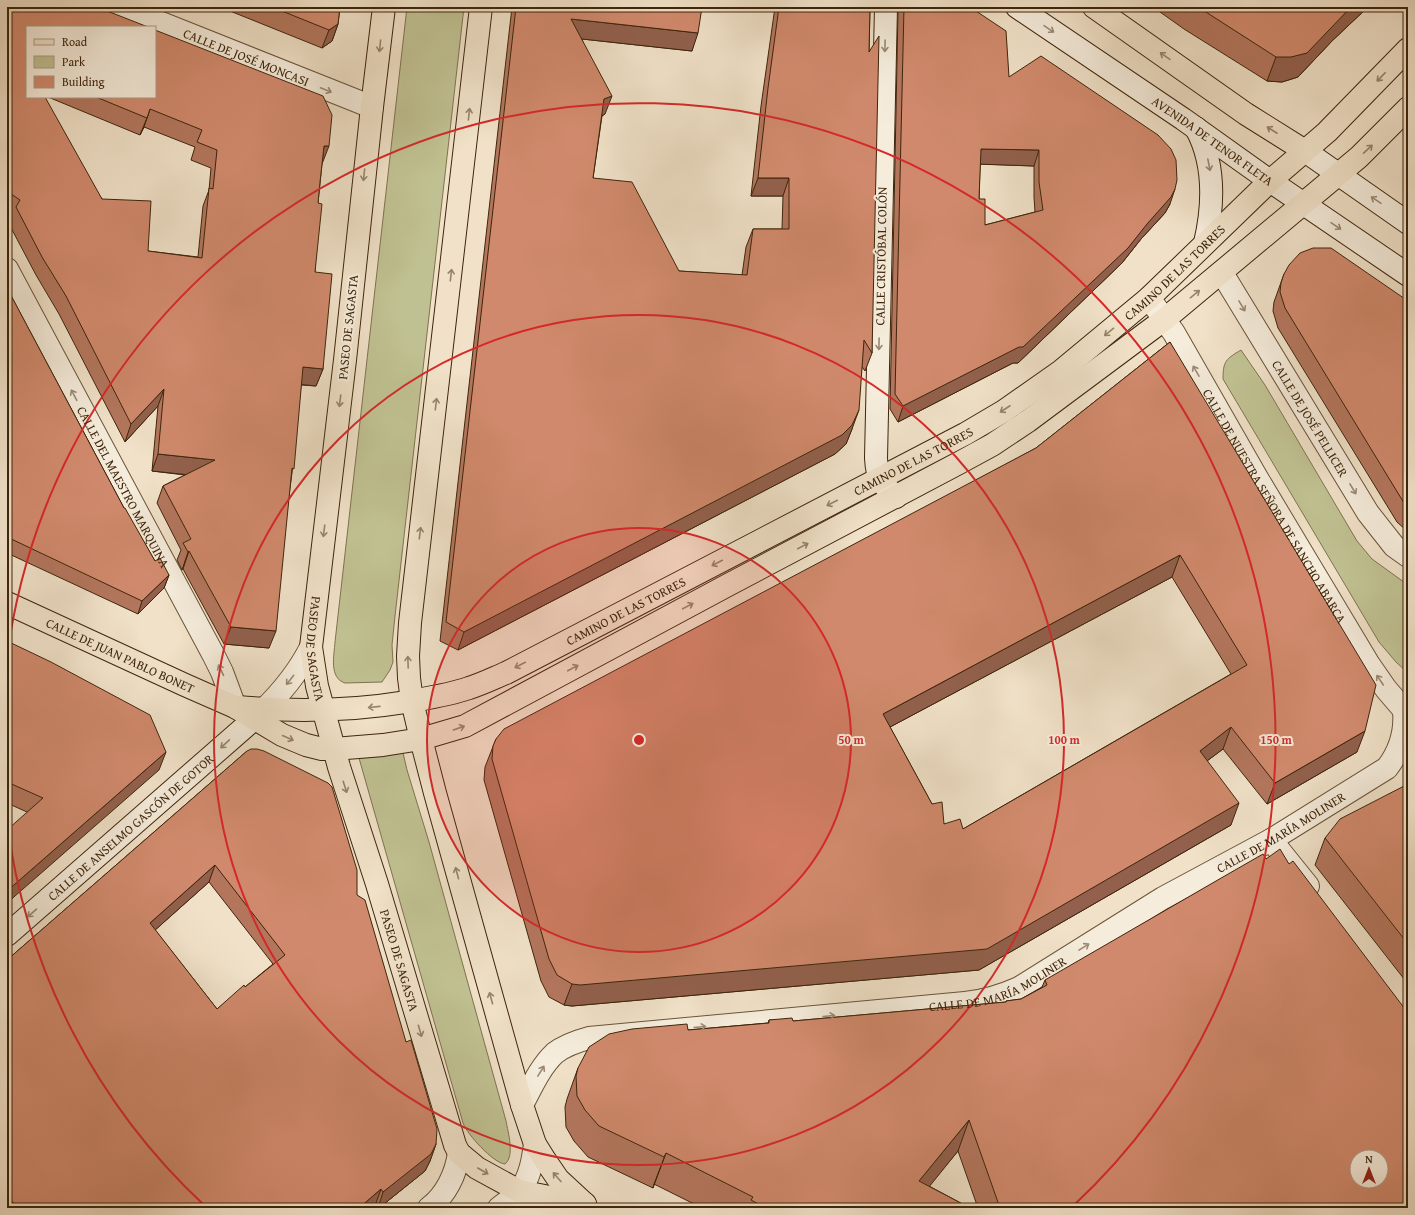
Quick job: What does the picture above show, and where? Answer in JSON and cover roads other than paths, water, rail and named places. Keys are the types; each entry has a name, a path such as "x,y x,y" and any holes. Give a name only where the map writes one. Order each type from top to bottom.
{"main road":[{"name":"PASEO DE SAGASTA","path":"384,7 346,352 311,647 315,675 334,750 377,884 449,1131 459,1153 477,1168 519,1191 588,1206"},
{"path":"481,7 410,624 408,650 409,678 412,701 435,793 522,1105 535,1144 558,1179 588,1206"},
{"path":"1094,7 1246,114 1304,151"},
{"name":"CAMINO DE LAS TORRES","path":"323,710 374,707 412,701 470,688 506,673 965,434 1004,411 1061,371 1149,298 1270,181 1327,132 1408,49"},
{"name":"CAMINO DE LAS TORRES","path":"334,750 421,739 465,726 478,720 722,588 992,445 1028,421 1165,319 1222,273 1338,175 1374,143 1408,108"},
{"name":"CALLE DE JUAN PABLO BONET","path":"7,603 174,680 235,706 260,714 282,735 294,741 334,750"},
{"path":"260,714 323,710"}],"street":[{"name":"CALLE DE JOSÉ MONCASI","path":"121,7 372,107"},
{"name":"CALLE CRISTÓBAL COLÓN","path":"879,479 877,469 877,450 886,7"},
{"name":"AVENIDA DE TENOR FLETA","path":"1017,7 1196,128 1270,181 1408,275"},
{"path":"1196,128 1204,143 1211,175 1211,216 1205,243"},
{"path":"1304,151 1408,223"},
{"name":"CALLE DEL MAESTRO MARQUINA","path":"7,269 213,654 224,676 235,706"},
{"name":"CALLE DE JOSÉ PELLICER","path":"1222,273 1368,514 1394,546 1408,556"},
{"name":"CALLE DE NUESTRA SEÑORA DE SANCHO ABARCA","path":"1149,298 1165,319 1257,478 1364,656 1386,689 1406,711"},
{"path":"879,479 896,497"},
{"name":"CALLE DE ANSELMO GASCÓN DE GOTOR","path":"7,935 260,714 294,675 311,647"},
{"name":"CALLE DE MARÍA MOLINER","path":"522,1105 540,1072 556,1052 578,1041 589,1038 965,1003 983,1001 1001,996 1026,984 1163,898 1271,840 1387,768 1395,758 1401,745 1406,711"},
{"path":"1271,840 1319,901"},
{"path":"499,1208 519,1191 525,1182 534,1156 535,1144"},
{"path":"429,1208 443,1195 456,1168 459,1153"}]}
